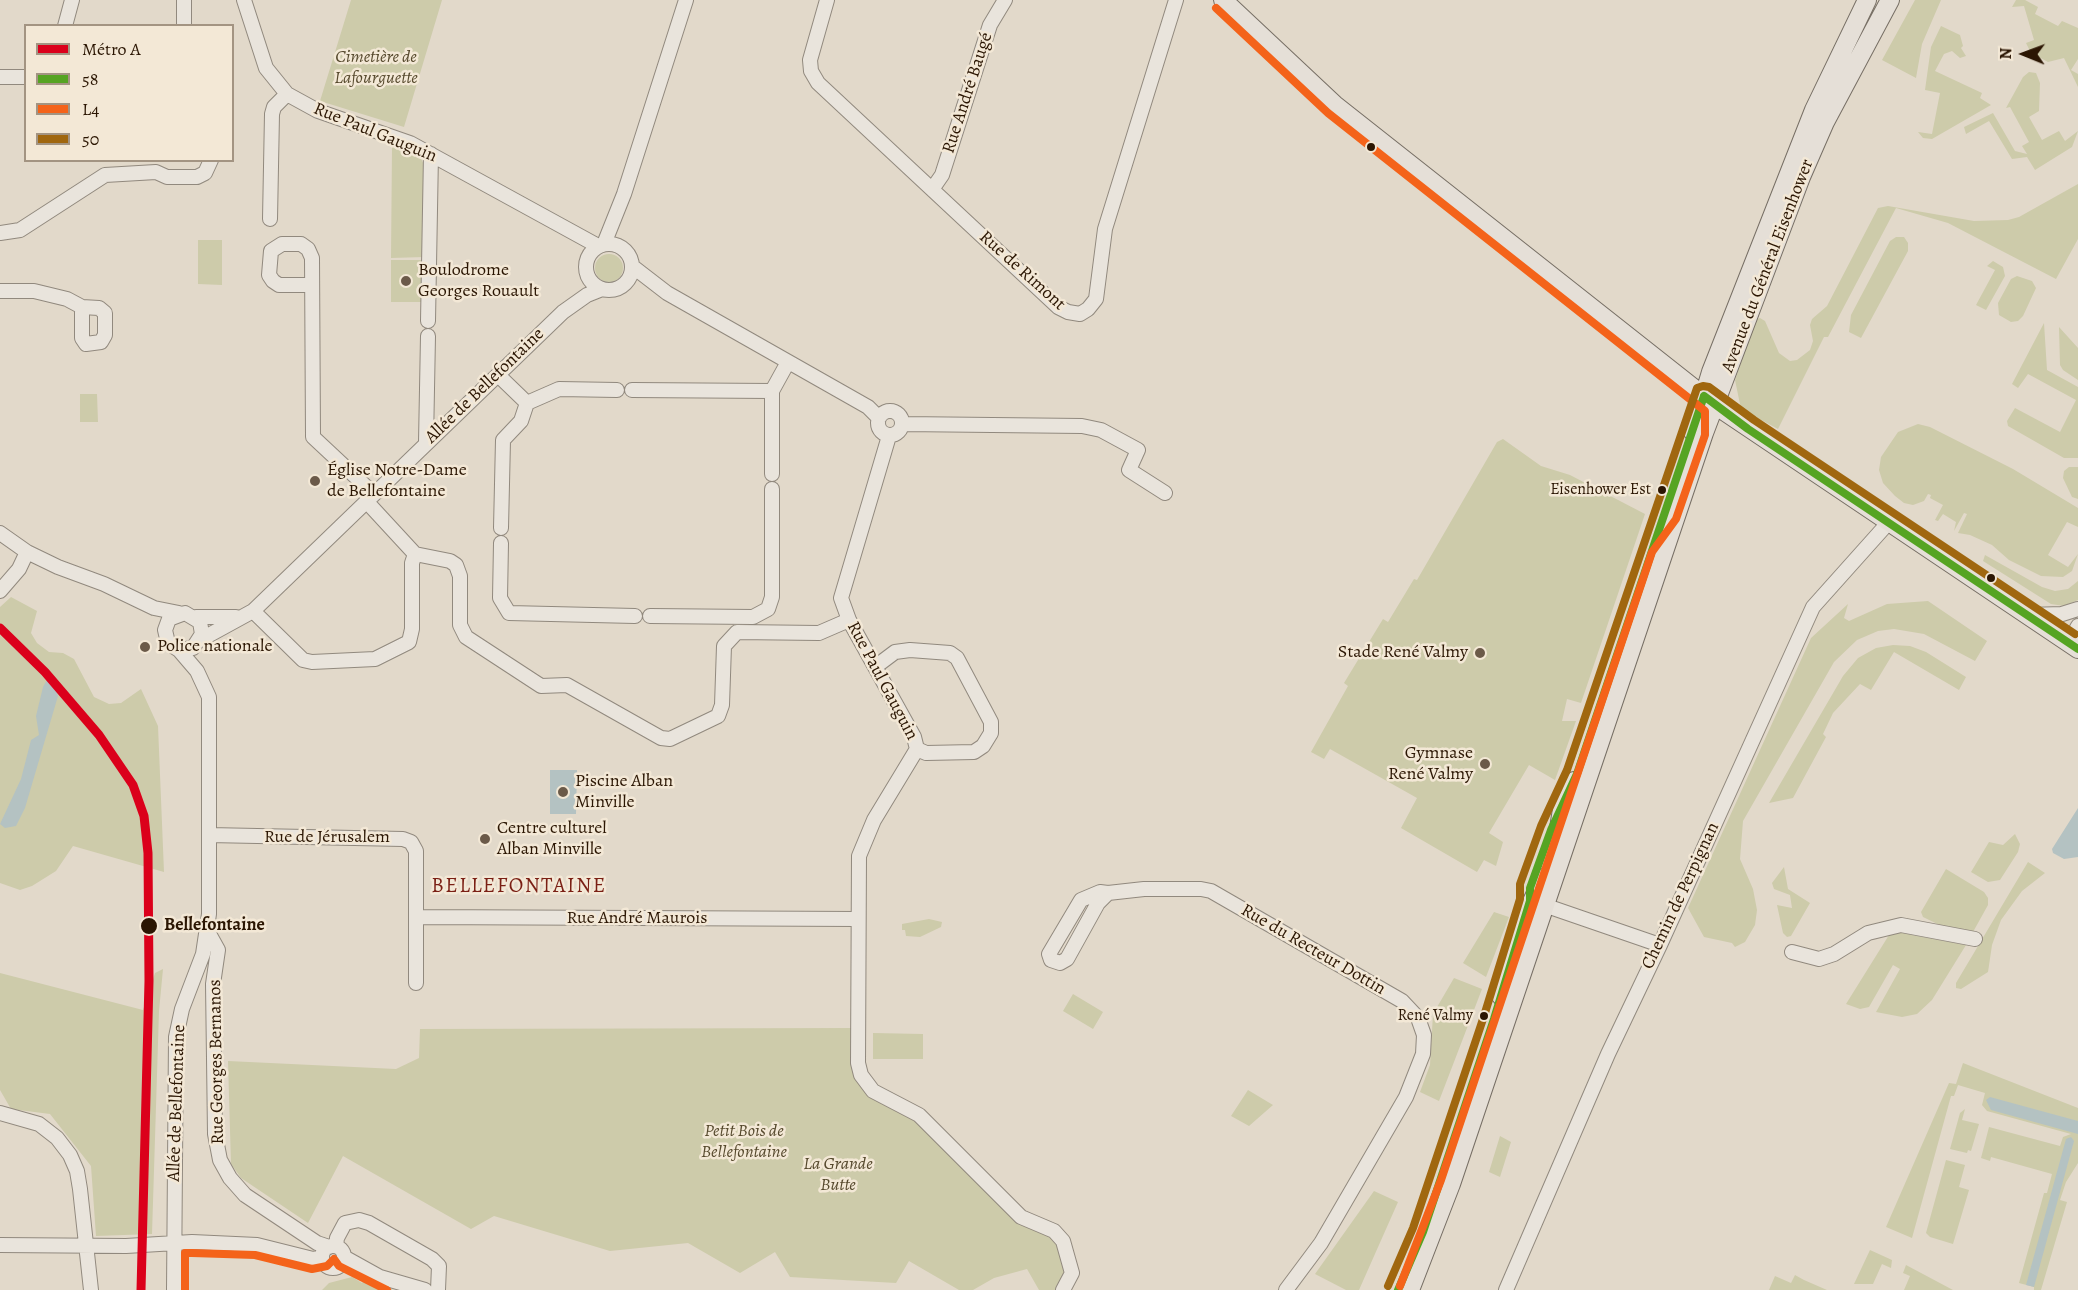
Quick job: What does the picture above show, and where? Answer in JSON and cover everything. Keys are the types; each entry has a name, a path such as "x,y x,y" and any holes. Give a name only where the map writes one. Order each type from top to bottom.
{"main road":[{"path":"1223,0 1335,105 1710,401 2073,646"},
{"name":"Avenue du Général Eisenhower","path":"1710,401 1715,361 1814,110 1867,0"},
{"name":"Avenue du Général Eisenhower","path":"1410,1290 1450,1184 1537,903 1539,888 1558,834 1562,809 1577,774 1710,401 1825,122 1890,0"},
{"name":"Avenue du Général Eisenhower","path":"1398,1290 1423,1232 1494,1019 1537,903"}],"street":[{"path":"66,24 72,0"},
{"path":"184,0 184,24"},
{"name":"Rue Paul Gauguin","path":"244,0 266,68 287,94 318,111 410,143 554,222 601,245"},
{"path":"601,245 620,247 627,252 632,266 629,280 617,289 602,289 588,277 586,261 601,245 624,194 686,0"},
{"name":"Rue de Rimont","path":"827,0 810,60 818,83 1058,307 1080,314 1088,309 1096,299 1106,229 1177,2"},
{"name":"Rue André Baugé","path":"933,188 942,175 990,25 1005,0"},
{"path":"0,77 24,77"},
{"path":"270,219 272,114 274,107 287,94"},
{"path":"428,321 431,154"},
{"path":"0,233 20,230 105,175 157,166 168,177 197,177 205,173 210,162"},
{"path":"620,247 624,194"},
{"name":"Rue Paul Gauguin","path":"554,222 573,241 586,261"},
{"path":"632,266 667,293 868,407 879,418"},
{"name":"Allée de Bellefontaine","path":"563,312 588,277"},
{"path":"311,285 314,437 370,498 415,554 450,561 456,565 460,576 460,625 466,637 541,686 567,686 661,738 670,739 718,716 722,705 724,646 737,632 819,633 849,620"},
{"path":"624,285 667,293"},
{"name":"Allée de Bellefontaine","path":"197,671 200,641 238,617 254,611 426,442 563,312 587,295 602,289"},
{"path":"0,291 34,291 67,299 82,307"},
{"path":"426,442 428,336"},
{"path":"772,474 772,392 788,362"},
{"path":"498,375 527,403"},
{"path":"501,528 502,447 505,436 521,421 527,403 559,389 617,390"},
{"path":"632,390 772,392"},
{"path":"891,411 900,415 903,424 898,433 889,436 878,427 879,418 891,411"},
{"path":"903,424 1082,426 1101,430 1137,450 1129,470 1165,493"},
{"name":"Rue Paul Gauguin","path":"889,436 841,598 849,620 914,737 917,749 874,820 859,856 858,1063 866,1084 881,1096 919,1115 1021,1217 1058,1236 1071,1264 1072,1273 1063,1290"},
{"path":"650,616 753,617 768,609 772,597 772,489"},
{"name":"Chemin de Perpignan","path":"1506,1290 1608,1054 1660,945 1813,607 1889,522"},
{"path":"0,533 26,556 154,608 196,617 202,628 200,641 190,649 179,650 168,643 165,630 150,612 123,598 26,556 0,544"},
{"path":"501,543 500,598 509,613 635,616"},
{"path":"254,611 303,660 312,662 375,659 409,642 412,629 412,563 415,554"},
{"path":"0,591 26,556"},
{"path":"2027,615 2062,614 2078,609"},
{"path":"165,630 169,620 179,613"},
{"name":"Allée de Bellefontaine","path":"196,617 238,617"},
{"path":"2073,646 2078,626"},
{"name":"Allée de Bellefontaine","path":"174,1290 176,1037 182,1009 208,932 210,711 209,697 197,671 179,650"},
{"path":"875,667 895,652 910,650 950,653 957,658 991,722 991,734 974,752 926,753 917,749"},
{"name":"Rue de Jérusalem","path":"208,835 404,839 411,842 416,851 416,983"},
{"name":"Rue du Recteur Dottin","path":"1108,893 1098,903 1066,959 1060,963 1051,960 1049,954 1082,900 1100,892 1187,888 1211,891 1402,1001 1418,1017 1424,1035 1423,1054 1406,1097 1321,1243 1286,1290"},
{"path":"1537,903 1660,945"},
{"name":"Rue André Maurois","path":"416,917 858,919"},
{"path":"1792,952 1819,959 1834,954 1868,933 1901,926 1975,939"},
{"name":"Rue Georges Bernanos","path":"208,932 218,950 213,984 215,1134 220,1160 230,1178 245,1195 333,1252"},
{"path":"0,1113 39,1124 57,1138 70,1155 77,1171 80,1189 90,1290"},
{"path":"333,1252 345,1223 369,1222 432,1259 439,1266 438,1290"},
{"path":"0,1245 175,1243 257,1245 313,1259 333,1252 380,1277 425,1290"}],"green space":[{"name":"Cimetière de Lafourguette","path":"351,0 442,0 404,127 320,101"},
{"path":"1915,0 1941,0 1922,44 1916,78 1882,60"},
{"path":"2016,0 2025,0 2038,7 2035,14 2058,26 2062,21 2078,28 2078,59 2071,70 2078,74 2078,87 2064,58 2048,62 2031,53 2026,43 2034,40 2024,6 2012,7"},
{"path":"1941,26 1960,35 1963,46 1961,48 1966,56 1960,58 1952,51 1944,54 1935,71 1982,93 1980,98 1991,105 1932,139 1923,138 1918,132 1932,134 1940,93 1925,90 1931,47"},
{"path":"2029,72 2036,73 2040,83 2039,111 2029,117 2042,140 2059,131 2065,141 2078,131 2072,147 2035,170 2027,157 2012,159 1989,121 1966,134 1964,127 1993,113 2015,151 2027,154 2022,146 2029,142 2010,107 2006,108 2023,77"},
{"path":"392,147 420,156 424,165 424,257 391,258"},
{"path":"2078,184 2078,239 2056,279 1948,223 1896,208 1828,337 1824,337 1778,429 1741,409 1735,380 1756,319 1760,318 1765,321 1779,353 1790,361 1797,360 1810,350 1813,341 1810,325 1812,319 1827,306 1878,208 1888,206 1974,221 2008,220 2019,217"},
{"path":"1896,237 1904,237 1908,243 1908,251 1861,338 1849,332 1851,315 1890,241"},
{"path":"198,240 222,240 222,285 198,284"},
{"path":"609,254 619,258 623,268 619,278 609,282 599,278 595,268 599,258"},
{"name":"Boulodrome Georges Rouault","path":"391,260 421,260 421,302 391,302"},
{"path":"1993,261 2003,267 2005,276 1986,310 1976,305 1995,270 1987,266"},
{"path":"2017,276 2032,281 2036,288 2023,316 2018,321 2011,322 1999,315 1998,303 2011,279"},
{"path":"2044,323 2047,370 2078,387 2078,458 2064,458 2008,426 2007,421 2015,408 2060,432 2076,400 2028,374 2018,388 2012,384"},
{"path":"2059,327 2078,348 2078,380 2063,370 2060,365"},
{"path":"80,394 97,394 98,422 80,422"},
{"path":"1918,424 1930,427 2013,469 2078,508 2078,527 2067,522 2048,555 2068,567 2078,554 2072,571 2063,577 2041,576 2009,560 1992,545 1970,535 1958,533 1967,514 1964,513 1954,531 1956,522 1943,514 1938,521 1935,520 1943,505 1930,498 1931,495 1928,494 1924,501 1913,505 1904,503 1895,496 1883,483 1879,470 1881,457 1898,432"},
{"name":"Stade René Valmy","path":"1503,439 1541,466 1570,475 1645,514 1581,703 1567,699 1562,721 1576,721 1555,780 1529,765 1489,833 1503,842 1496,866 1484,860 1477,872 1401,828 1417,798 1330,749 1324,759 1311,752 1348,686 1344,683 1383,619 1388,622 1414,579 1417,580 1497,442"},
{"path":"2069,467 2078,467 2078,499 2072,497 2063,478 2064,471"},
{"path":"1985,555 2042,587 2055,591 2068,589 2078,581 2078,600 2064,606 2051,604 1983,561"},
{"path":"11,597 37,611 31,633 37,643 49,652 63,653 74,659 94,697 109,704 121,703 141,689 158,726 164,872 73,846 56,871 32,886 20,890 0,883 0,607"},
{"path":"1928,601 1987,641 1975,661 1924,634 1894,629 1878,631 1857,640 1834,662 1743,821 1740,859 1753,889 1757,910 1755,925 1745,942 1735,947 1732,943 1704,937 1688,908 1811,638 1848,604 1844,618 1849,621 1887,604"},
{"path":"1893,645 1910,646 1926,652 1966,677 1959,690 1894,652 1871,690 1860,684 1833,713 1823,734 1826,737 1793,798 1769,803 1843,676 1858,658 1876,648"},
{"path":"2015,834 2020,844 2018,852 2000,880 1988,882 1971,872 1989,842 2003,845"},
{"path":"2028,862 2045,873 2022,891 2001,920 1992,945 1988,972 1961,989 1956,988 1956,983"},
{"path":"1784,867 1788,889 1810,903 1791,936 1787,937 1783,933 1777,905 1792,908 1790,895 1774,889 1772,883"},
{"path":"1946,869 1984,892 1988,898 1988,905 1973,932 1954,932 1923,917 1921,912"},
{"path":"1494,912 1509,917 1486,977 1463,963"},
{"path":"929,919 942,922 941,927 920,937 906,936 905,930 902,930 902,924"},
{"path":"1903,930 1912,935 1966,945 1932,1000 1917,1014 1902,1017 1876,1012 1900,969 1893,965 1869,1007 1860,1009 1846,1004 1889,935"},
{"path":"163,969 159,1011 152,1234 96,1236 91,1166 50,1114 11,1109 0,1090 0,973 143,1010 155,973"},
{"path":"1454,978 1482,989 1439,1101 1420,1092 1430,1065 1433,1014"},
{"path":"1073,994 1103,1012 1093,1029 1063,1011"},
{"name":"Petit Bois de Bellefontaine","path":"855,1028 861,1079 911,1114 1059,1243 1069,1274 1059,1290 1039,1290 1027,1269 994,1278 973,1290 959,1290 909,1261 896,1283 790,1277 775,1252 740,1273 688,1243 610,1251 494,1216 471,1229 343,1156 308,1223 241,1178 231,1164 228,1061 396,1069 419,1058 420,1029"},
{"path":"873,1033 923,1034 923,1059 873,1059"},
{"path":"1963,1063 2078,1108 2078,1163 2066,1182 2060,1200 2067,1202 2041,1290 2034,1290 2034,1287 2019,1283 2044,1193 2047,1193 2052,1174 1991,1157 1990,1161 1981,1158 1989,1127 2060,1146 2063,1137 2071,1134 1987,1111 1982,1105 1985,1093 1958,1085 1954,1096 1951,1096 1912,1238 1886,1227 1949,1083 1956,1084"},
{"path":"1248,1090 1273,1105 1249,1126 1231,1116"},
{"path":"1965,1109 1962,1120 1979,1124 1971,1151 1968,1150 1967,1153 1950,1149 1960,1113"},
{"path":"1500,1136 1511,1142 1500,1177 1489,1172"},
{"path":"1946,1160 1965,1165 1959,1187 1969,1190 1953,1244 1930,1237 1926,1233"},
{"path":"1374,1191 1398,1202 1359,1290 1346,1290 1315,1274"},
{"path":"1870,1250 1892,1260 1891,1268 1882,1264 1873,1284 1854,1284"},
{"path":"1906,1265 1953,1290 1904,1290 1910,1276 1903,1273"},
{"path":"1795,1275 1827,1290 1769,1290 1775,1276 1791,1283"},
{"path":"352,1277 362,1283 365,1279 393,1290 322,1290 329,1283"}],"shaded area":[{"path":"51,672 58,696 25,808 16,826 5,828 0,824 21,779 31,740 39,735 36,716 43,687"},
{"name":"Piscine Alban Minville","path":"550,770 577,770 576,814 550,814"},
{"path":"2078,808 2078,857 2064,859 2053,853 2052,849"},
{"path":"1990,1097 2078,1121 2078,1134 1991,1110 1986,1100"},
{"path":"2071,1137 2074,1141 2034,1287 2026,1285 2066,1139"}],"metro line":[{"name":"A","path":"0,628 45,672 99,735 133,785 144,816 148,853 149,981 141,1290"}],"transit line":[{"name":"L4","path":"1216,8 1328,113 1705,411 1705,435 1676,519 1652,552 1441,1180 1400,1286"},
{"name":"50","path":"1388,1286 1413,1228 1484,1016 1520,899 1520,884 1541,826 1567,770 1697,388 1709,387 1754,420 2075,634"},
{"name":"58","path":"1704,396 1748,429 2078,649"},
{"name":"58","path":"1398,1290 1423,1232 1494,1019 1530,901 1530,888 1551,830 1577,774 1704,396"},
{"name":"L4","path":"185,1290 185,1253 255,1255 312,1269 327,1266 334,1259 339,1266 387,1290"}],"place":[{"name":"Boulodrome Georges Rouault","path":"406,281"},
{"name":"Église Notre-Dame de Bellefontaine","path":"315,481"},
{"name":"Eisenhower Est","path":"1662,490"},
{"name":"Police nationale","path":"145,647"},
{"name":"Stade René Valmy","path":"1480,653"},
{"name":"Gymnase René Valmy","path":"1485,764"},
{"name":"Piscine Alban Minville","path":"563,792"},
{"name":"Centre culturel Alban Minville","path":"485,839"},
{"name":"Bellefontaine","path":"149,926"},
{"name":"René Valmy","path":"1484,1016"}],"district":[{"name":"BELLEFONTAINE","path":"519,887"}],"park label":[{"name":"La Grande Butte","path":"838,1175"}]}
